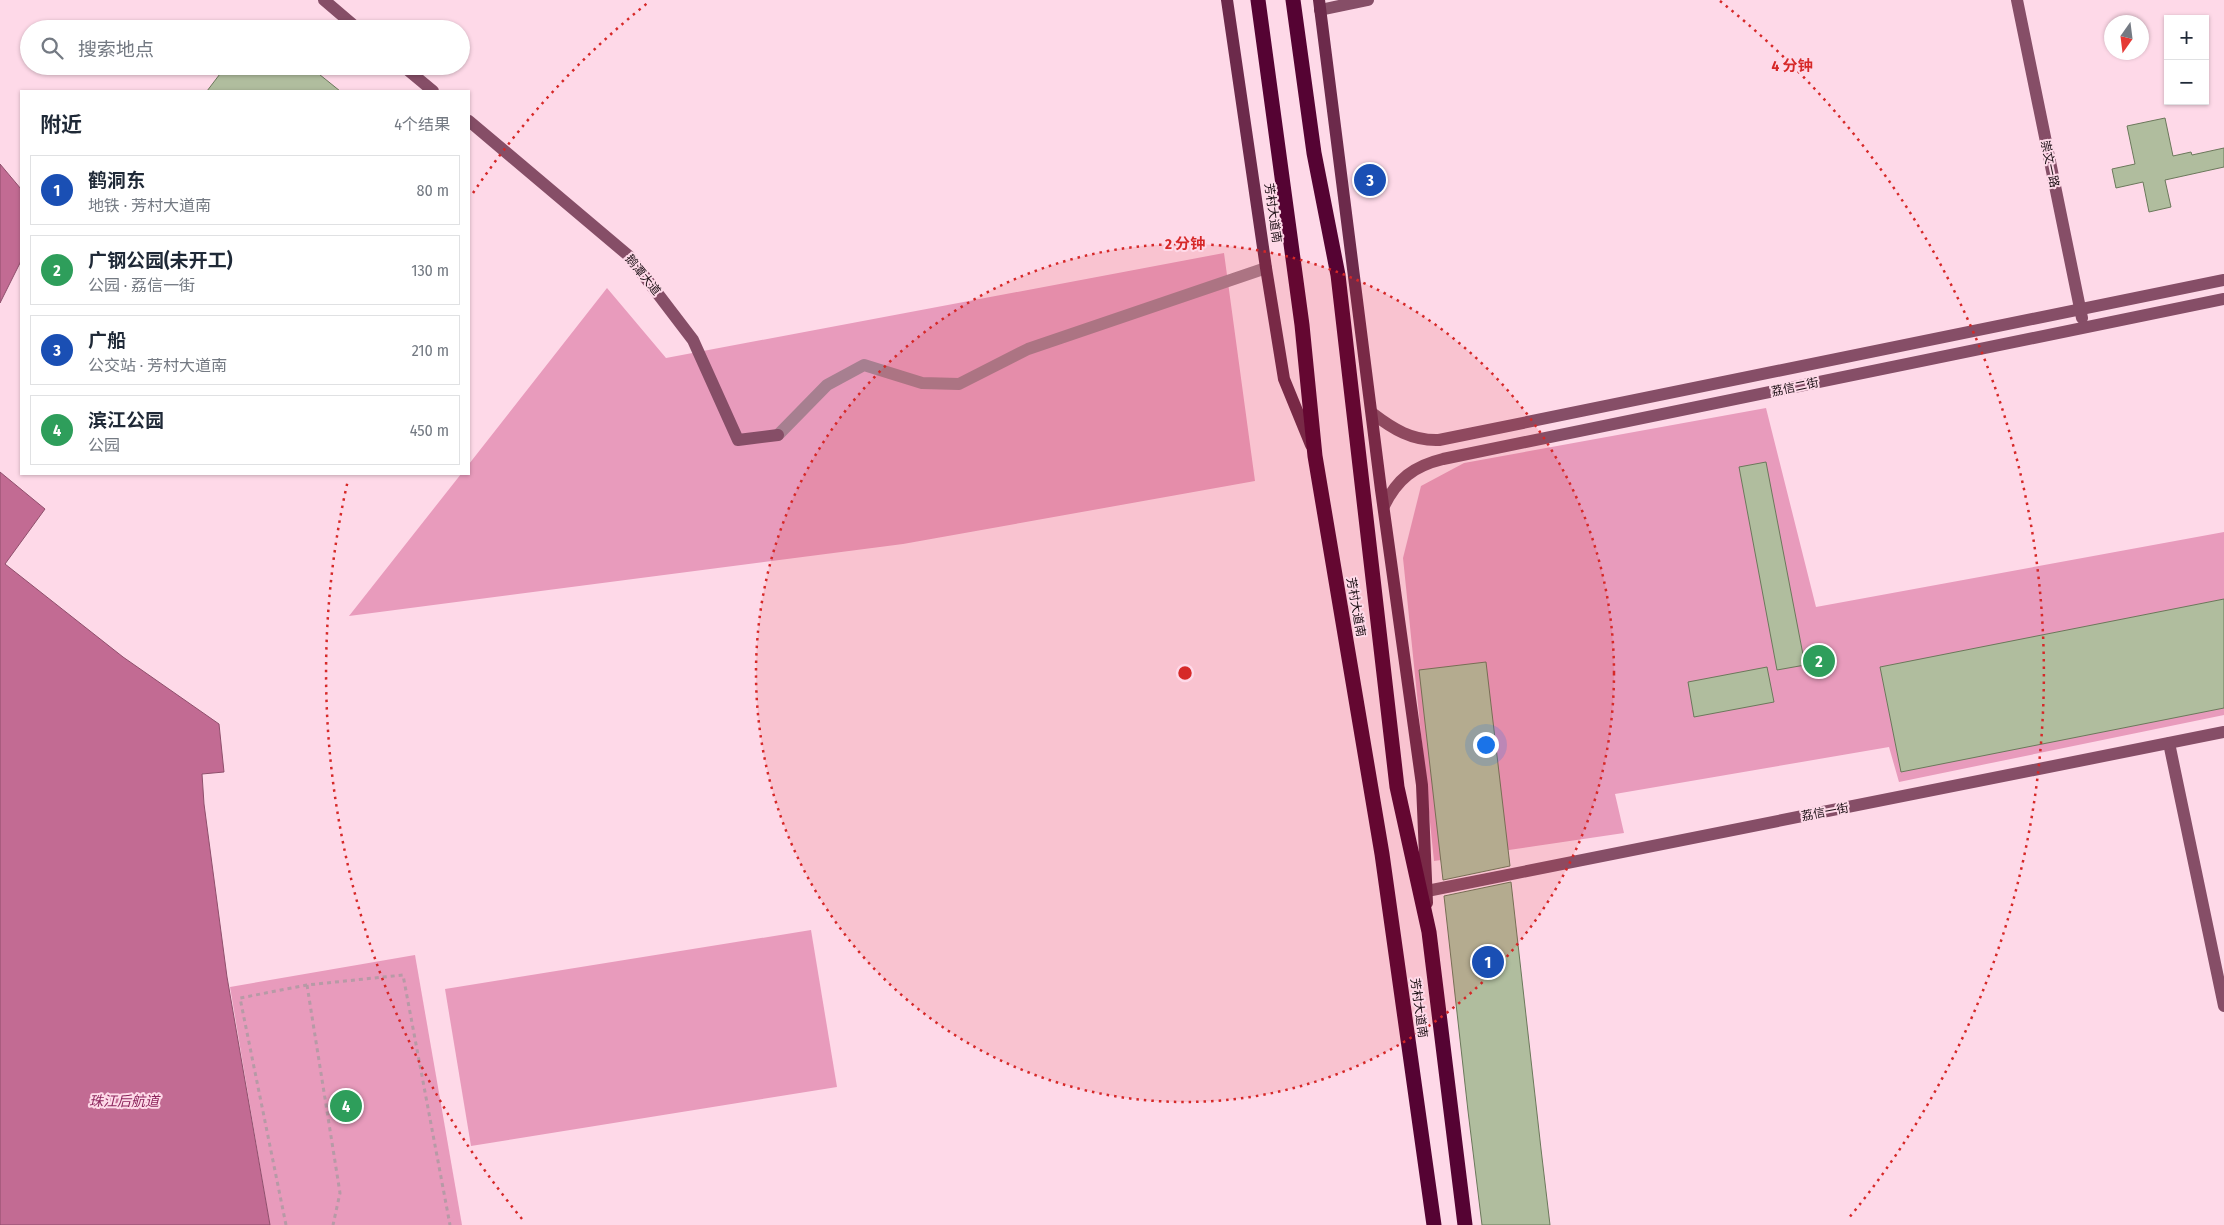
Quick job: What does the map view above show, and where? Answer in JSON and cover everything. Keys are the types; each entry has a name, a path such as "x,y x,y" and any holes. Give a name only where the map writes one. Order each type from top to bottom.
{"highway":[{"path":"1258,0 1302,325 1316,456"},
{"path":"1293,0 1314,153 1338,276 1397,787 1428,932"},
{"name":"芳村大道南","path":"1316,456 1382,854 1434,1225"},
{"name":"芳村大道南","path":"1428,932 1464,1225"}],"main road":[{"name":"芳村大道南","path":"1227,0 1284,379 1316,456"},
{"name":"芳村大道南","path":"1319,5 1422,785 1428,932"}],"street":[{"path":"324,0 347,20"},
{"path":"1319,5 1368,0"},
{"name":"崇文一路","path":"2017,0 2084,328"},
{"path":"414,75 432,90"},
{"name":"鹅潭大道","path":"470,123 629,256 693,340 738,440 778,435 827,386 864,365 922,384 959,384 1028,349 1266,268"},
{"name":"荔信二街","path":"1372,414 1410,436 1440,440 2224,280"},
{"name":"荔信二街","path":"1384,506 1397,483 1406,474 1428,462 1443,458 2224,300"},
{"name":"荔信一街","path":"1427,891 2224,732"},
{"path":"2169,743 2224,1006"}],"path":[{"path":"286,1225 240,998 306,984 404,975 450,1225"},
{"path":"306,984 340,1193 333,1225"}],"shaded area":[{"path":"1224,253 1255,481 903,544 349,616 460,475 470,475 470,463 607,288 666,358"},
{"path":"1766,408 1816,607 2224,532 2224,715 1899,782 1889,747 1615,794 1624,833 1434,861 1403,558 1421,486 1464,463"},
{"path":"811,930 837,1087 471,1146 445,989"},
{"path":"415,955 462,1225 270,1225 230,987"}],"water":[{"path":"0,164 20,188 20,263 0,303"},
{"name":"珠江后航道","path":"0,472 45,509 5,564 123,657 219,724 224,772 202,774 204,804 227,977 270,1225 0,1225"}],"building":[{"path":"219,75 320,75 339,90 208,90"},
{"path":"2165,118 2173,156 2191,152 2192,155 2224,148 2224,167 2165,180 2171,207 2149,212 2143,182 2116,188 2112,169 2135,164 2127,126"},
{"path":"1766,462 1805,665 1777,670 1739,467"},
{"path":"2224,599 2224,708 1901,772 1880,667"},
{"path":"1486,662 1510,866 1443,880 1419,670"},
{"path":"1767,667 1774,702 1694,717 1688,682"},
{"path":"1511,882 1550,1225 1482,1225 1468,1111 1444,896"}],"place":[{"name":"广船","path":"1370,180"},
{"name":"广钢公园(未开工)","path":"1819,661"},
{"name":"鹤洞东","path":"1488,962"},
{"name":"滨江公园","path":"346,1106"}]}
